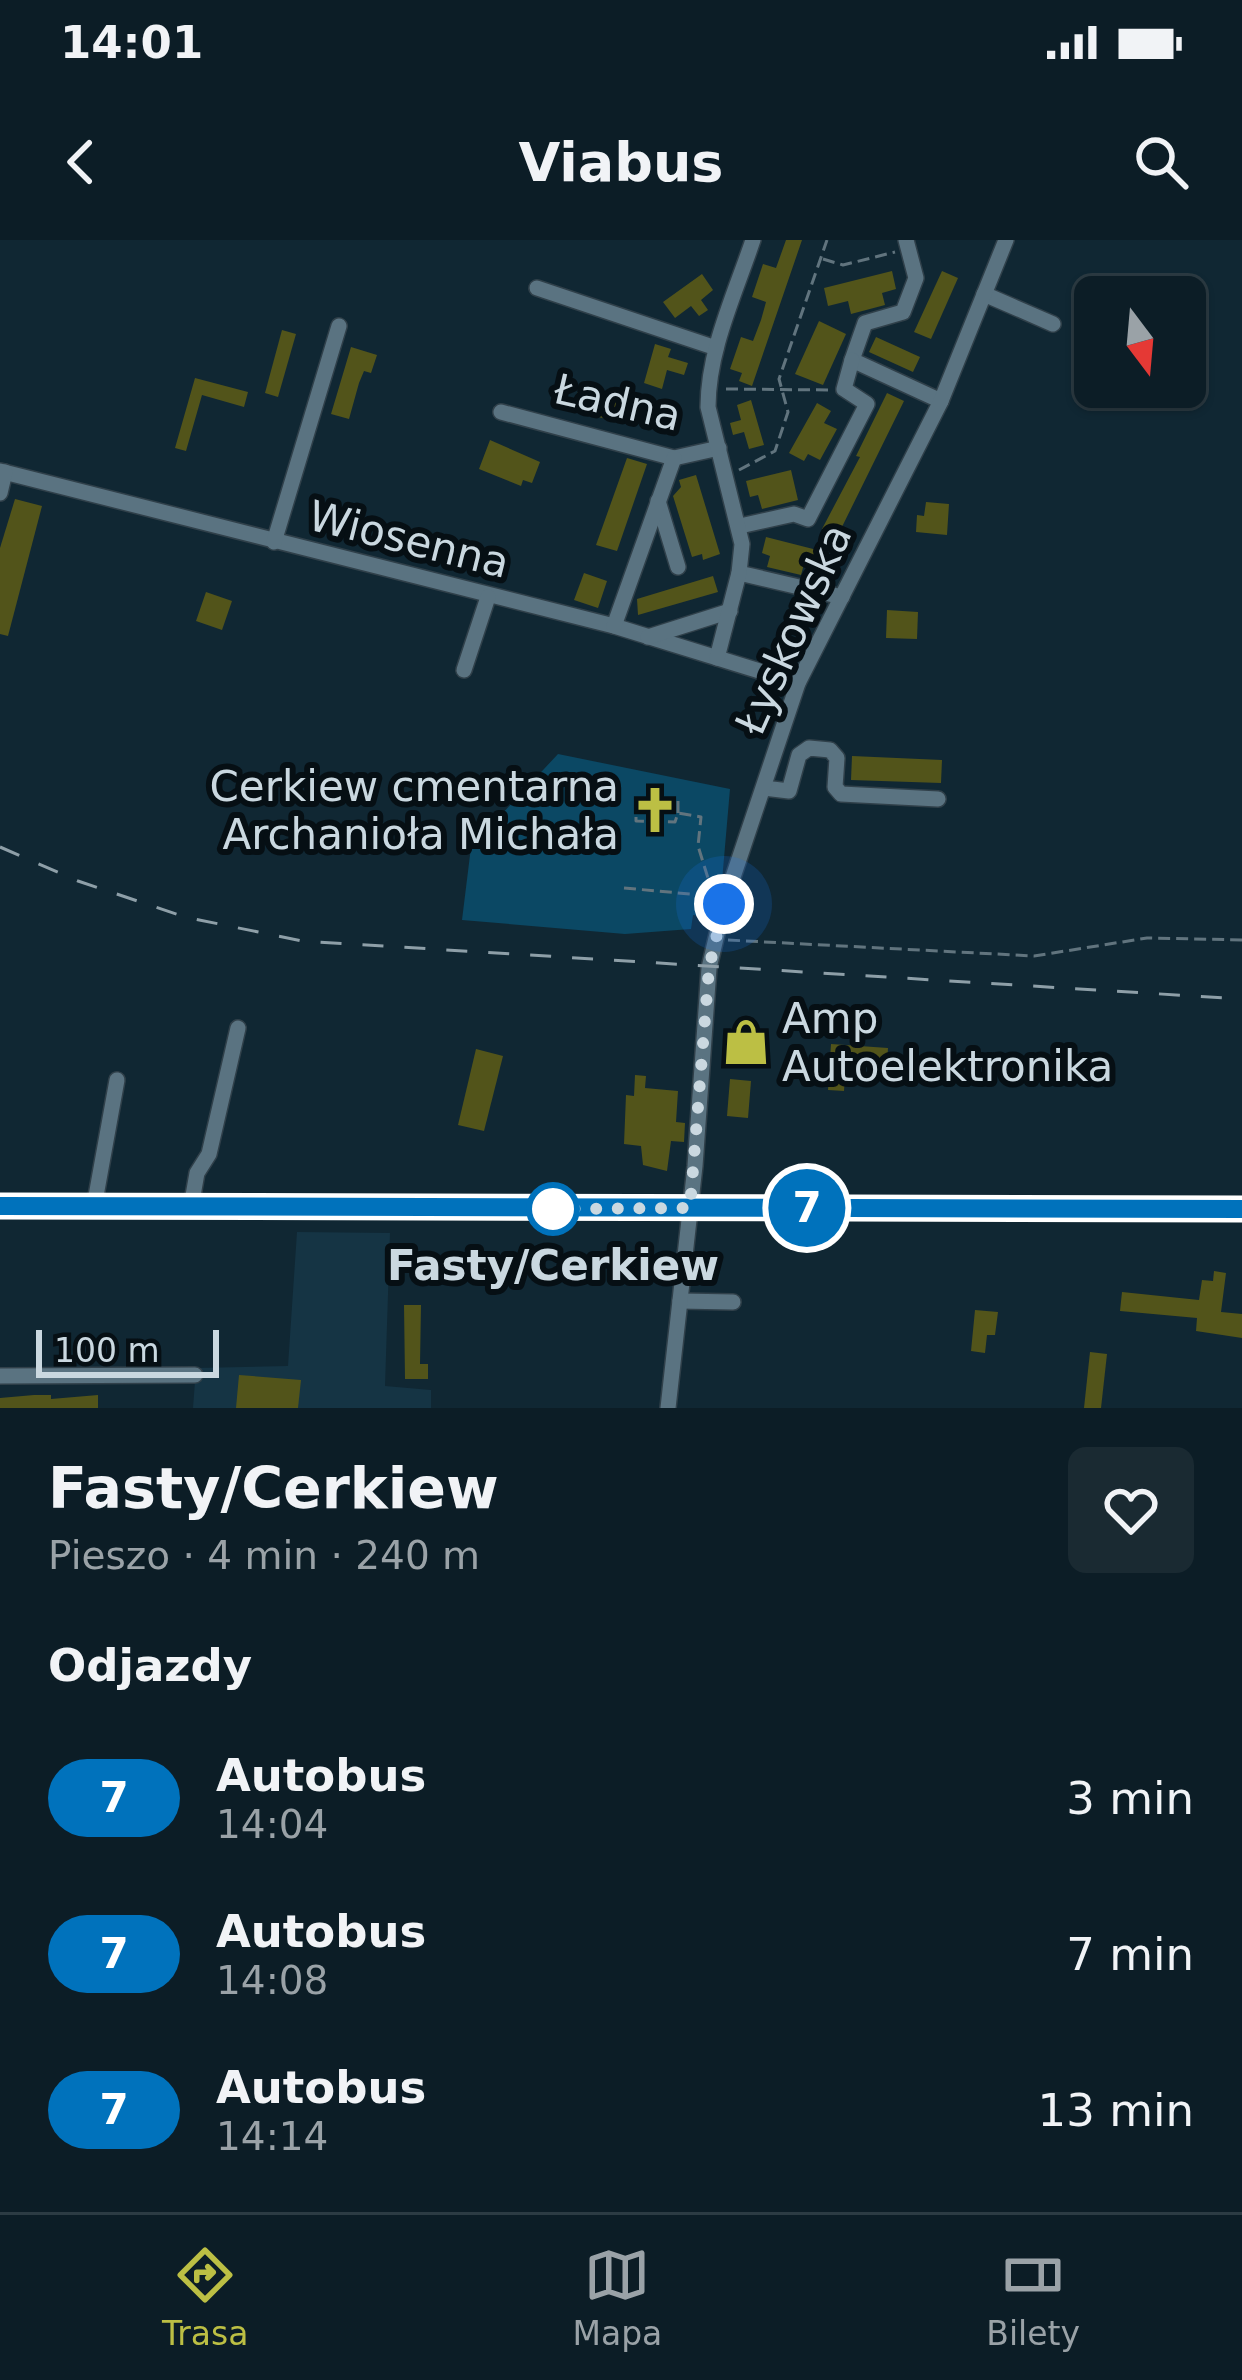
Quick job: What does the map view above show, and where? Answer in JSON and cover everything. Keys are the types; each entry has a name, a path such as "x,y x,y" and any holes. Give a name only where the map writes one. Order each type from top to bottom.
{"main road":[{"path":"0,1206 1242,1209"}],"street":[{"path":"717,658 739,573 740,526 718,448 708,388 716,347 753,240"},
{"name":"Łyskowska","path":"668,1408 715,939 798,683 941,400 1006,240"},
{"path":"740,526 794,514 808,519 867,404 844,389 865,323 903,312 916,278 907,244"},
{"path":"537,288 716,347"},
{"path":"984,294 1053,324"},
{"path":"274,542 339,326"},
{"path":"852,359 941,400"},
{"name":"Ładna","path":"501,412 674,458 718,448"},
{"path":"614,626 674,458"},
{"path":"0,493 3,471"},
{"name":"Wiosenna","path":"3,471 614,626 798,683"},
{"path":"658,500 678,567"},
{"path":"739,573 842,597"},
{"path":"464,670 488,597"},
{"path":"649,637 730,611"},
{"path":"764,788 789,791 799,755 808,748 830,750 837,758 835,787 841,794 938,799"},
{"path":"191,1207 197,1173 209,1154 238,1028"},
{"path":"94,1207 117,1080"},
{"path":"680,1300 733,1302"},
{"path":"0,1376 195,1376"}],"path":[{"path":"726,475 776,451 788,412 779,379 826,240"},
{"path":"820,258 843,265 907,244"},
{"path":"708,388 844,389"},
{"path":"636,799 678,801 678,813 675,822 636,820 636,799"},
{"path":"678,813 701,817 698,846 716,904"},
{"path":"624,888 713,896"},
{"path":"715,939 1034,956 1147,938 1242,940"},
{"path":"645,1276 666,1278"}],"shaded area":[{"path":"558,754 730,789 720,904 711,905 709,917 693,915 691,929 625,934 462,920 471,847"},
{"path":"297,1232 390,1233 385,1386 431,1390 431,1408 193,1408 196,1368 288,1366"}],"building":[{"path":"786,240 802,240 752,386 739,381 742,373 730,369 741,337 753,341 761,320 766,302 752,297 763,264 776,268"},
{"path":"892,271 896,289 882,293 885,305 851,314 848,301 828,306 824,288"},
{"path":"942,271 958,278 931,339 914,332"},
{"path":"702,274 713,290 701,300 708,310 699,316 691,306 675,318 663,302"},
{"path":"819,321 846,334 823,385 795,374"},
{"path":"282,330 296,334 278,397 265,393"},
{"path":"876,337 920,357 913,372 869,352"},
{"path":"655,344 671,349 668,357 688,363 684,375 667,370 662,389 644,383"},
{"path":"351,347 377,355 371,373 364,371 349,419 331,414"},
{"path":"195,378 248,392 244,407 202,395 186,451 175,448"},
{"path":"579,388 623,397 629,417 617,422 573,410"},
{"path":"887,393 904,401 837,537 822,529"},
{"path":"751,400 764,445 749,449 744,432 733,435 730,423 741,420 737,405"},
{"path":"817,403 831,411 824,423 837,429 820,460 808,454 804,461 789,453"},
{"path":"490,440 540,462 532,483 523,480 521,486 479,469"},
{"path":"627,458 647,464 617,551 596,545"},
{"path":"791,470 798,500 762,509 758,495 750,497 746,481"},
{"path":"696,475 720,554 703,560 702,554 692,557 673,496 681,487 679,480"},
{"path":"15,499 42,506 8,636 0,634 0,548"},
{"path":"926,502 949,504 947,535 916,532 917,515 924,516"},
{"path":"766,537 821,551 818,567 804,564 801,575 767,567 770,556 762,553"},
{"path":"584,573 607,581 598,608 574,600"},
{"path":"713,576 718,592 638,615 637,599"},
{"path":"206,592 232,601 222,630 196,621"},
{"path":"887,610 918,612 917,639 886,638"},
{"path":"852,756 942,760 941,783 851,780"},
{"name":"Amp Autoelektronika","path":"731,1028 763,1031 761,1056 730,1054"},
{"path":"831,1044 888,1048 887,1063 846,1060 844,1091 828,1090"},
{"path":"476,1049 503,1056 484,1131 458,1125"},
{"path":"635,1075 646,1076 645,1088 678,1091 676,1122 685,1123 684,1142 671,1141 667,1171 643,1165 641,1146 624,1144 626,1095 634,1096"},
{"path":"730,1079 751,1081 748,1118 727,1116"},
{"path":"1214,1271 1226,1273 1221,1312 1242,1314 1242,1338 1196,1331 1197,1318 1120,1311 1122,1292 1199,1300 1202,1280 1213,1281"},
{"path":"404,1305 421,1305 420,1364 428,1364 428,1379 405,1379"},
{"path":"975,1310 998,1312 995,1335 987,1335 985,1353 971,1351"},
{"path":"1090,1352 1107,1354 1101,1408 1084,1408"},
{"path":"239,1375 301,1380 298,1408 236,1408"},
{"path":"51,1395 51,1399 98,1395 98,1408 0,1408 0,1398"}],"railway":[{"path":"0,847 78,881 185,917 302,941 1242,999"}],"bus line":[{"name":"7","path":"0,1206 1242,1209"}],"place":[{"name":"Cerkiew cmentarna Archanioła Michała","path":"655,810"},
{"name":"Amp Autoelektronika","path":"746,1042"},
{"name":"Fasty/Cerkiew","path":"553,1209"}],"route":[{"path":"553,1209 690,1208 709,968 724,904"}]}
